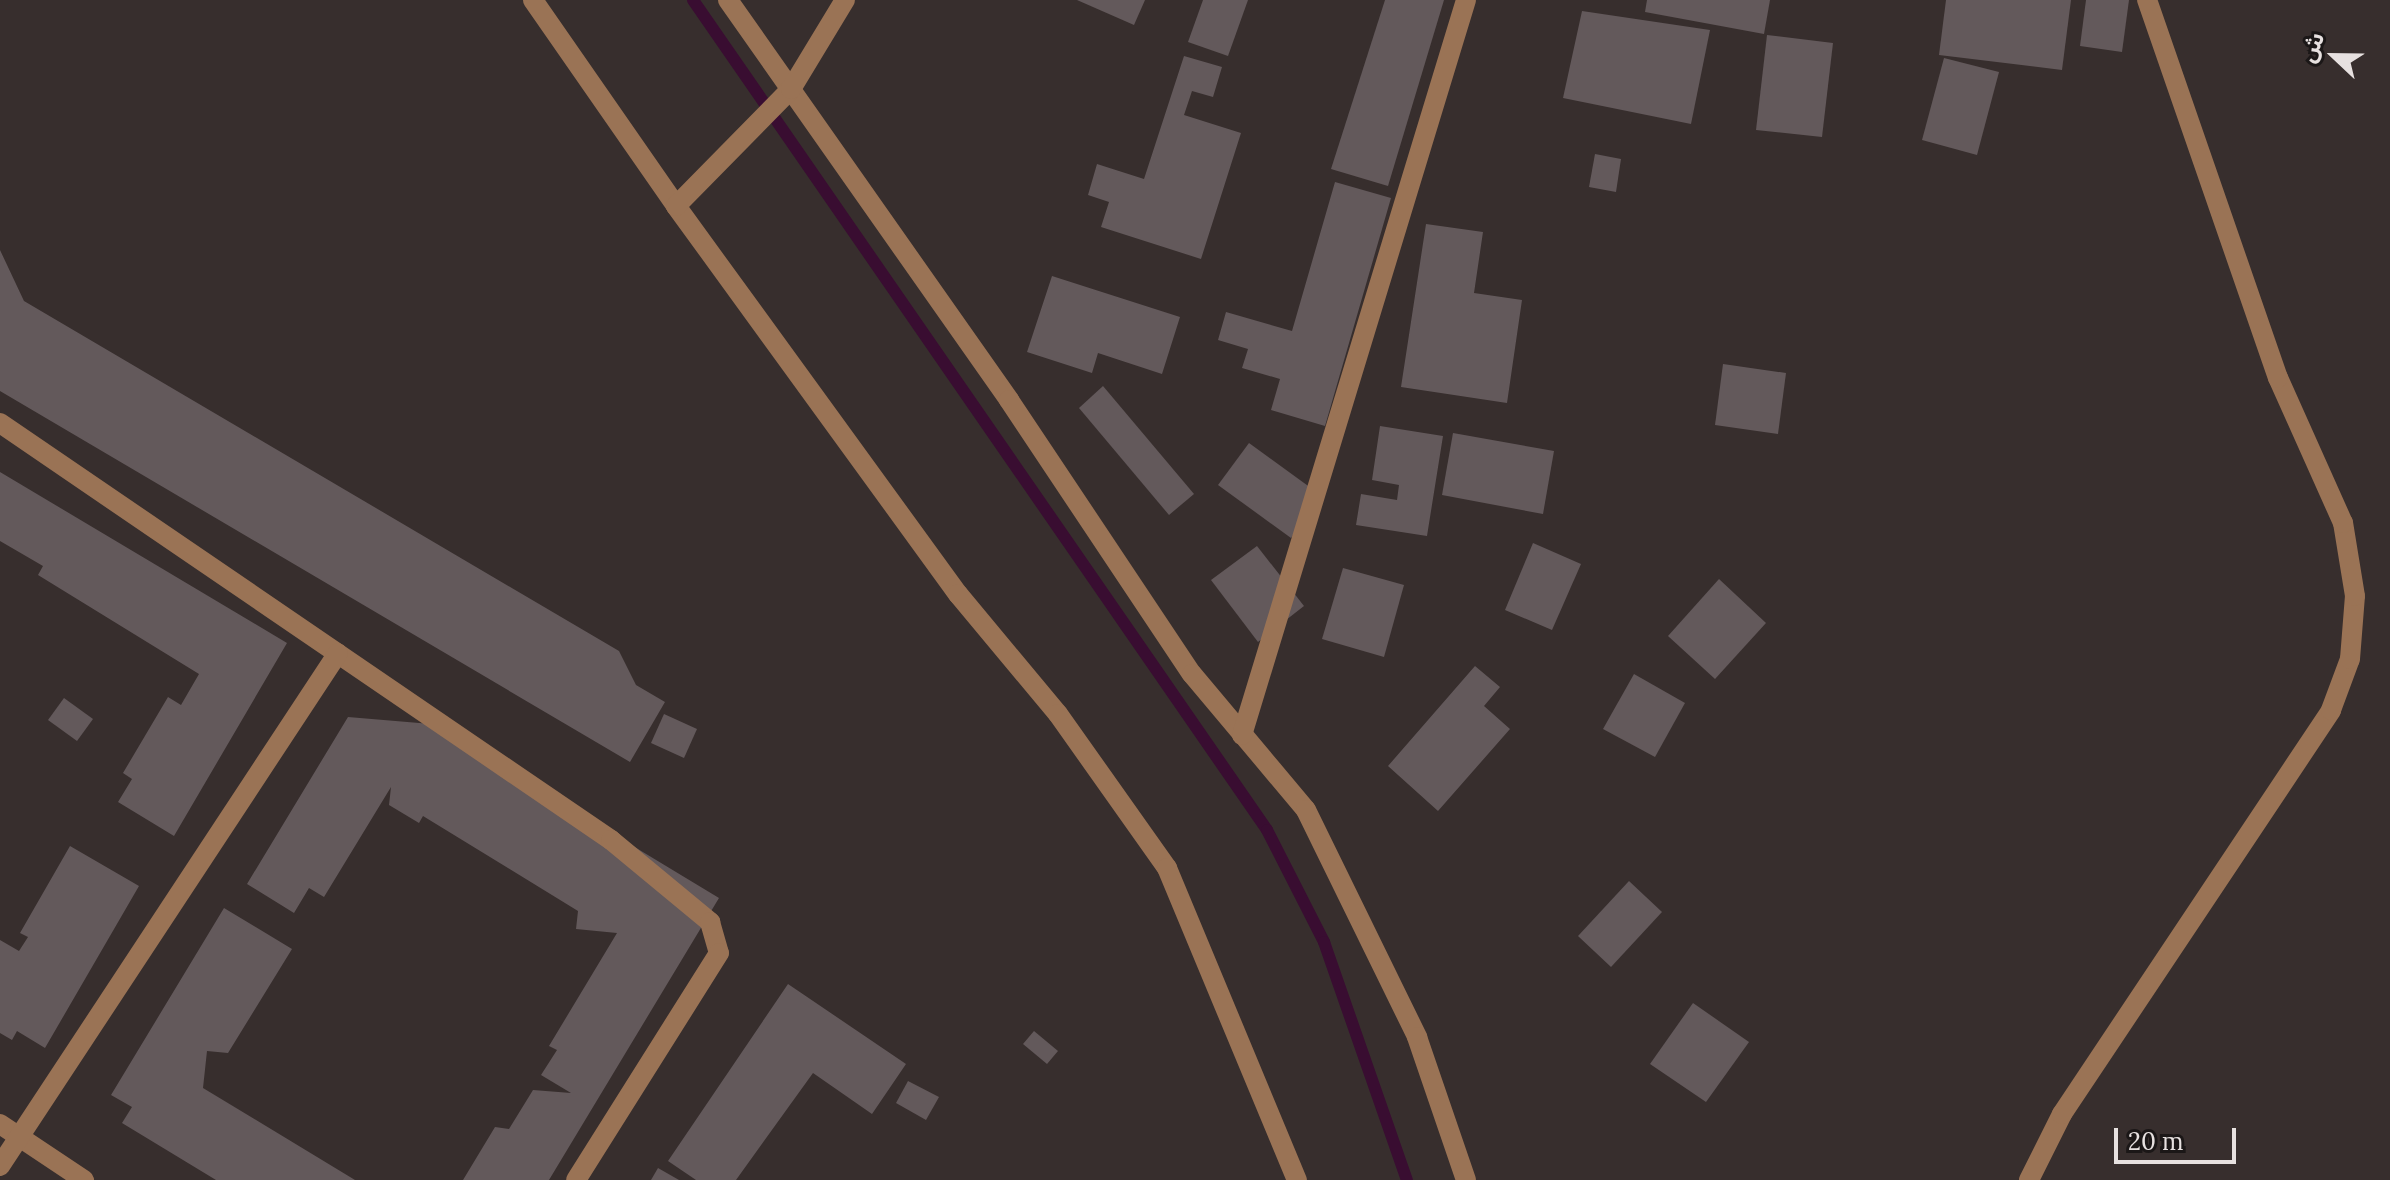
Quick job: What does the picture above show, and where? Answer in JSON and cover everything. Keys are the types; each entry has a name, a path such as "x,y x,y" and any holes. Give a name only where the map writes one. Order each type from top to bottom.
{"street":[{"path":"533,0 676,206 958,594 1058,714 1167,868 1297,1180"},
{"path":"728,0 1009,400 1192,674 1306,810 1417,1037 1466,1180"},
{"path":"676,206 791,89 845,0"},
{"path":"1242,735 1466,0"},
{"path":"2029,1180 2062,1114 2331,710 2350,659 2355,596 2343,523 2278,378 2147,0"},
{"path":"0,423 611,840 710,922 719,939 719,953 576,1180"},
{"path":"0,1166 338,653"},
{"path":"0,1124 84,1180"}],"building":[{"path":"1077,0 1145,0 1134,25"},
{"path":"1203,0 1248,0 1228,56 1188,42"},
{"path":"1385,0 1444,0 1388,186 1331,169"},
{"path":"1647,0 1770,0 1764,34 1645,12"},
{"path":"1946,0 2071,0 2062,70 1939,55"},
{"path":"2086,0 2129,0 2122,52 2080,46"},
{"path":"1582,11 1710,30 1691,124 1563,98"},
{"path":"1767,35 1833,43 1822,137 1756,130"},
{"path":"1184,56 1222,67 1213,97 1192,91 1184,115 1241,133 1201,259 1101,227 1109,202 1088,195 1097,164 1144,179"},
{"path":"1944,58 1999,72 1977,155 1922,140"},
{"path":"1595,154 1621,159 1616,192 1589,187"},
{"path":"1335,182 1391,198 1325,426 1271,410 1280,379 1242,368 1248,349 1218,340 1226,312 1292,331"},
{"path":"1426,224 1483,232 1474,293 1522,300 1507,403 1401,387"},
{"path":"0,250 24,301 619,651 636,685 665,702 630,762 0,391"},
{"path":"1052,276 1180,317 1162,374 1098,353 1092,373 1027,352"},
{"path":"1723,364 1786,373 1778,434 1715,425"},
{"path":"1103,386 1194,494 1169,515 1079,408"},
{"path":"1380,426 1443,436 1427,536 1356,525 1361,494 1397,500 1399,485 1372,480"},
{"path":"1453,433 1554,451 1543,514 1442,495"},
{"path":"1249,443 1322,496 1291,538 1218,485"},
{"path":"0,472 287,643 174,836 118,802 132,779 123,773 168,697 181,705 199,674 38,575 43,566 0,541"},
{"path":"1533,543 1581,564 1552,630 1505,610"},
{"path":"1257,546 1304,606 1258,642 1211,580"},
{"path":"1343,568 1404,585 1384,657 1322,639"},
{"path":"1719,579 1766,623 1715,679 1668,636"},
{"path":"1475,666 1500,687 1484,706 1510,729 1438,811 1388,766"},
{"path":"1634,674 1685,703 1655,757 1603,729"},
{"path":"64,698 93,719 77,741 48,720"},
{"path":"664,714 697,729 684,758 651,743"},
{"path":"348,717 431,724 719,898 549,1180 463,1180 495,1127 509,1129 533,1090 571,1093 541,1075 557,1050 549,1046 617,933 576,929 578,911 423,816 419,823 389,805 391,787 324,897 309,888 294,913 247,884"},
{"path":"70,846 139,886 45,1048 17,1031 12,1040 0,1033 0,940 19,951 28,937 20,933"},
{"path":"1629,881 1662,912 1611,967 1578,936"},
{"path":"224,908 292,949 228,1053 207,1051 203,1088 355,1180 216,1180 122,1123 132,1107 111,1095"},
{"path":"788,984 906,1064 872,1114 813,1073 736,1180 696,1180 668,1161"},
{"path":"1693,1003 1749,1042 1706,1102 1650,1064"},
{"path":"1034,1031 1058,1051 1047,1064 1023,1044"},
{"path":"908,1081 939,1097 926,1120 896,1103"},
{"path":"658,1168 679,1180 651,1180"}],"waterway":[{"path":"693,0 1267,830 1324,942 1407,1180"}]}
